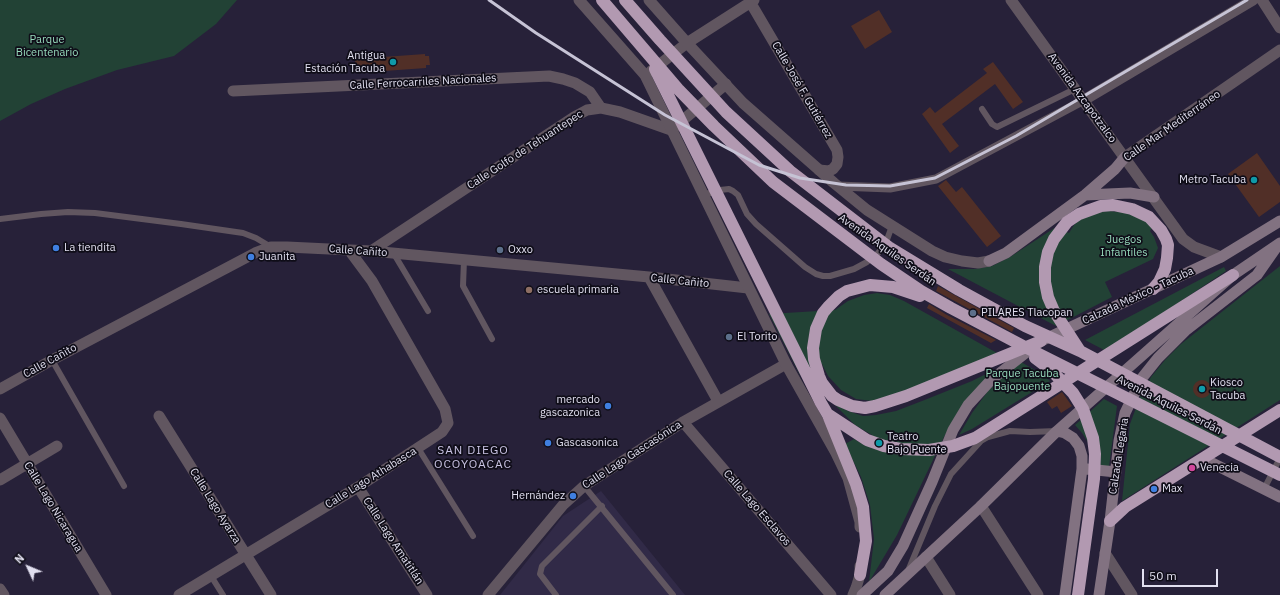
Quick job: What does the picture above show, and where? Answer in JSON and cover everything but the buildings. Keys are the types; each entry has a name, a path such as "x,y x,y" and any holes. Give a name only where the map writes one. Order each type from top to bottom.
{"highway":[{"name":"Avenida Aquiles Serdán","path":"602,0 678,89 714,126 773,182 881,264 921,291 951,308 1280,475"},
{"name":"Avenida Aquiles Serdán","path":"625,0 726,112 790,171 896,252 985,305 1080,352 1280,458"},
{"path":"647,52 817,396 828,415 856,484 863,507 866,541 860,575"},
{"path":"1080,352 1056,314 1048,297 1045,274 1046,259 1050,246 1057,233 1067,222 1094,208 1107,206 1118,206 1143,213 1157,225 1168,245 1165,269 1159,282 1153,289"},
{"path":"828,415 867,440 884,446 902,449 929,450 953,446 975,438 1233,275"},
{"path":"951,308 893,287 877,285 862,286 847,291 833,301 823,313 816,329 813,348 817,372 822,383 838,400 852,406 865,408 894,400 921,390 1041,341"},
{"path":"1010,339 1051,370 1065,384 1083,409 1091,431 1095,454 1094,479 1078,595"},
{"path":"1110,521 1125,507 1204,459 1280,410"}],"main road":[{"name":"Calle Mar Mediterráneo","path":"990,261 1006,253 1085,195 1115,169 1125,157"},
{"path":"1085,195 1130,193 1154,197"},
{"name":"Calzada México - Tacuba","path":"862,595 888,571 903,546 932,482 953,430 968,405 991,380 1041,341 1221,257 1280,221"},
{"path":"885,595 981,506 1057,431 1233,275 1279,244"},
{"name":"Calzada Legaria","path":"1099,595 1110,521 1119,441 1125,413 1142,378 1158,358 1185,331 1257,275 1279,244"},
{"path":"1057,431 1066,433 1074,438 1079,446 1082,456 1082,469 1065,595"},
{"path":"1204,459 1280,497"},
{"path":"1082,469 1116,472"}],"street":[{"path":"579,0 645,75 786,364 836,453 848,478 860,522 860,575 853,595"},
{"name":"Avenida Aquiles Serdán","path":"649,0 743,103 867,210 932,251 945,257 978,263 990,261"},
{"name":"Avenida Azcapotzalco","path":"1011,0 1183,239 1188,244 1221,257"},
{"path":"838,186 890,188 936,179 1084,100 1253,0"},
{"path":"1262,0 1280,28"},
{"path":"645,75 687,43 751,1"},
{"name":"Calle José F. Gutiérrez","path":"751,1 837,150 837,164 833,169 829,171 819,170"},
{"name":"Calle Mar Mediterráneo","path":"1125,157 1280,50"},
{"name":"Calle Ferrocarriles Nacionales","path":"232,91 549,76 563,78 590,92 602,108"},
{"path":"671,130 726,84"},
{"name":"Calle Golfo de Tehuantepec","path":"371,252 574,117 588,110 602,108 620,112 671,130"},
{"name":"Calle Cañito","path":"0,389 255,253 271,247 349,250 649,277 748,288"},
{"name":"Calle Lago Athabasca","path":"179,595 358,487 442,432 448,422 445,409 372,281 349,250"},
{"path":"649,277 718,401"},
{"name":"Calle Lago Gascasónica","path":"488,595 563,505 584,486 683,422 786,364"},
{"name":"Calle Lago Ayarza","path":"159,416 271,595"},
{"name":"Calle Lago Nicaragua","path":"0,418 106,595"},
{"name":"Calle Lago Esclavos","path":"683,422 831,595"},
{"path":"0,480 57,446"},
{"name":"Calle Lago Amatitlán","path":"358,487 427,595"},
{"path":"981,506 1038,595"},
{"path":"1105,553 1132,595"},
{"path":"926,557 950,595"},
{"path":"0,589 4,595"}],"lane":[{"path":"982,109 992,124 997,127 1075,89"},
{"path":"703,195 720,190 734,190 738,194 747,214 756,224 805,268 822,276 830,276 854,269 867,262 885,245 892,226"},
{"path":"0,219 68,212 95,213 243,233 256,238 271,247"},
{"path":"394,254 428,311"},
{"path":"464,260 463,286 492,339"},
{"path":"52,360 124,486"},
{"path":"905,576 935,506 951,474 981,441 988,437 1010,431 1057,431"},
{"path":"418,448 473,536"},
{"path":"1264,489 1280,458"},
{"path":"584,486 602,506 673,595"},
{"path":"556,595 540,574 542,566 602,506"},
{"path":"211,576 223,595"}],"shaded area":[{"path":"601,491 685,595 500,595 563,516"}],"green space":[{"name":"Parque Bicentenario","path":"0,0 237,0 216,24 174,56 117,70 65,89 31,104 0,121"},
{"name":"Juegos Infantiles","path":"1109,211 1129,213 1146,221 1153,227 1150,231 1158,248 1153,259 1105,282 1112,297 1056,326 948,269 975,269 992,266 1010,257 1056,227 1069,233 1074,225 1084,216 1097,212"},
{"path":"1280,266 1280,400 1122,501 1130,424 1140,397 1151,377 1181,344"},
{"path":"1224,267 1226,271 1106,351 1085,340"},
{"path":"877,293 890,295 904,301 997,353 910,390 872,401 856,399 841,390 828,376 822,364 800,375 769,314 835,310 848,301 864,295"},
{"name":"Parque Tacuba Bajopuente","path":"1021,362 1042,374 1050,381 972,429 959,435 972,413 988,391 1008,371"},
{"path":"996,369 959,410 944,437 897,535 869,582 874,539 870,505 861,477 845,444 854,439 866,446 872,435 855,425 833,403 848,411 863,416 896,411 972,381"},
{"path":"1104,399 1117,406 1109,467 1091,464 1089,444 1075,425"}],"railway":[{"path":"489,0 536,33 665,115 759,165 800,178 846,185 890,186 935,178 1016,136 1247,0"}],"place":[{"name":"Antigua Estación Tacuba","path":"393,62"},
{"name":"Metro Tacuba","path":"1254,180"},
{"name":"La tiendita","path":"56,248"},
{"name":"Oxxo","path":"500,250"},
{"name":"Juanita","path":"251,257"},
{"name":"escuela primaria","path":"529,290"},
{"name":"PILARES Tlacopan","path":"973,313"},
{"name":"El Torito","path":"729,337"},
{"name":"Kiosco Tacuba","path":"1202,389"},
{"name":"mercado gascazonica","path":"608,406"},
{"name":"Gascasonica","path":"548,443"},
{"name":"Teatro Bajo Puente","path":"879,443"},
{"name":"Venecia","path":"1192,468"},
{"name":"Max","path":"1154,489"},
{"name":"Hernández","path":"573,496"}],"district":[{"name":"SAN DIEGO OCOYOACAC","path":"473,458"}]}
